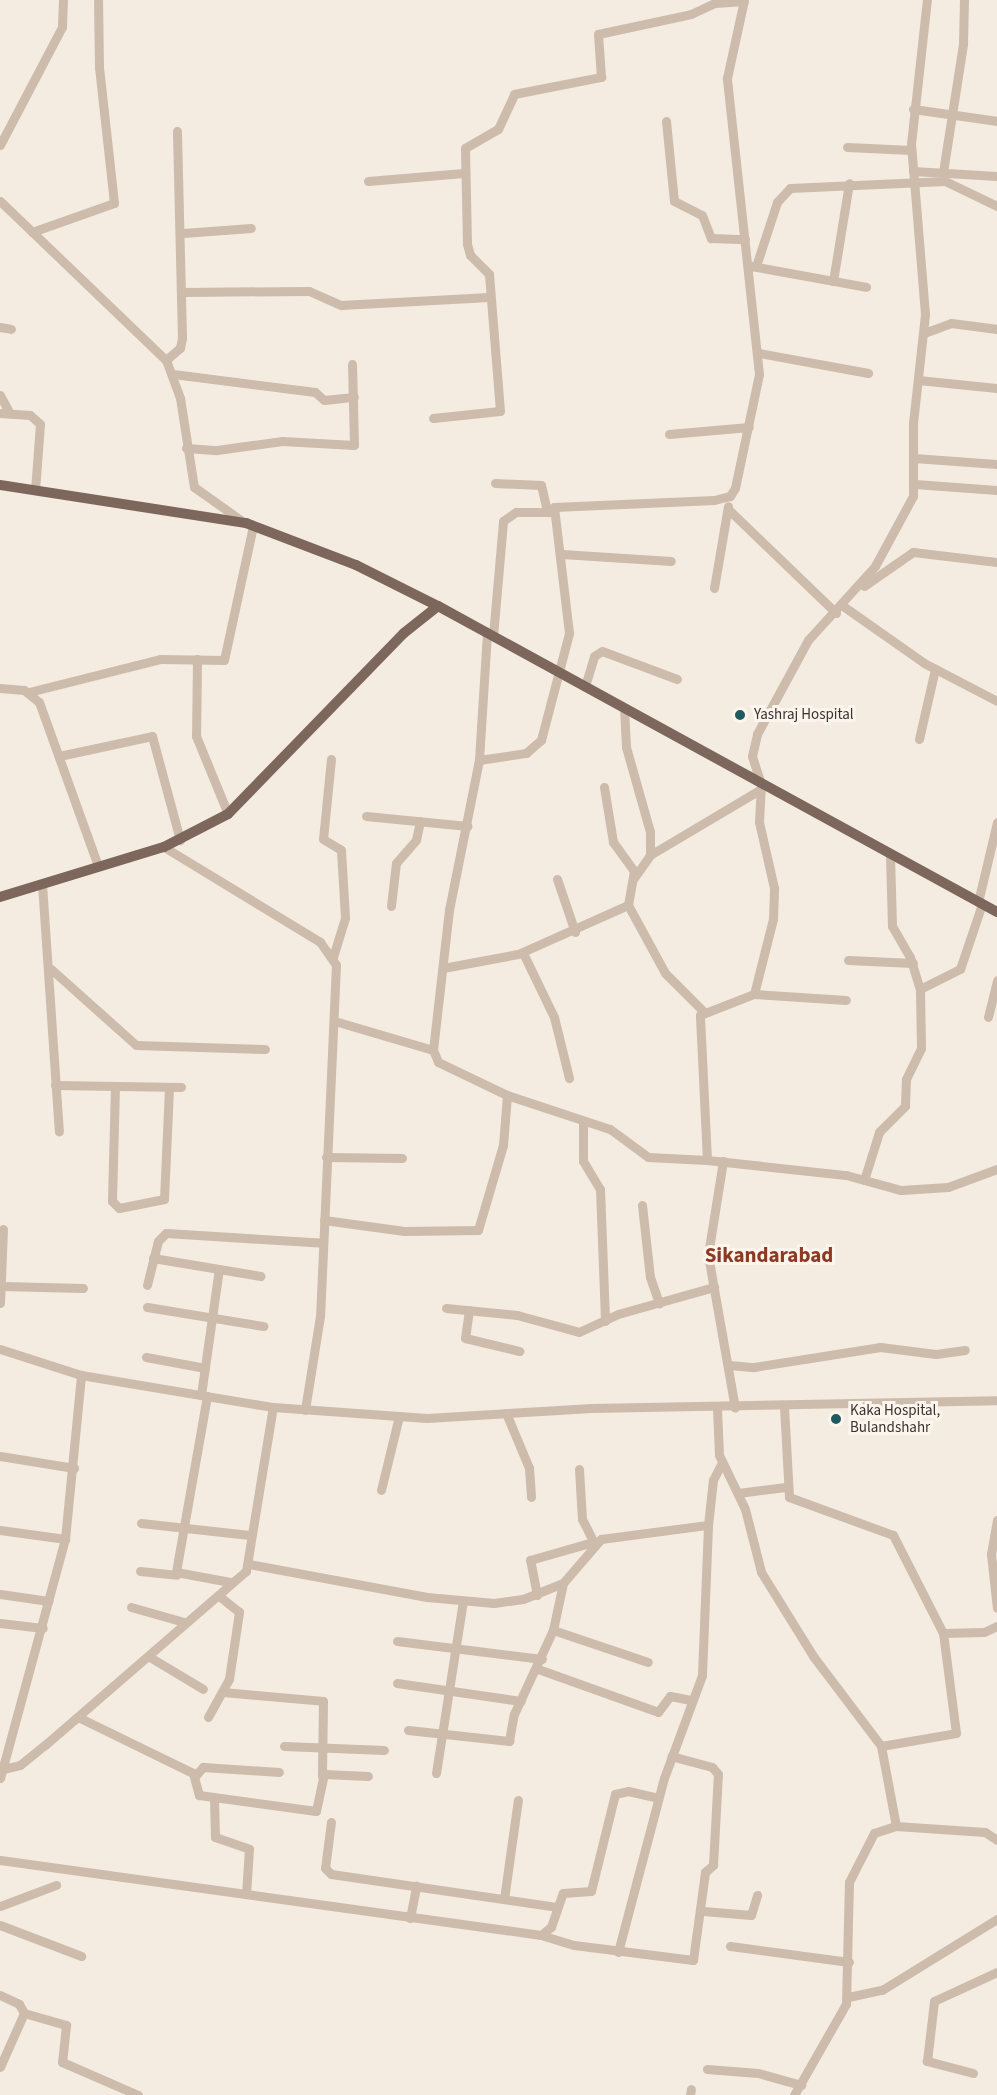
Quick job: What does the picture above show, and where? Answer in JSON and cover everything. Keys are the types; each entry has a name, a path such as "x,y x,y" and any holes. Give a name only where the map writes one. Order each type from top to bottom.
{"main road":[{"path":"0,485 249,524 356,565 490,634 761,787 997,912"},
{"path":"0,897 164,847 228,814 404,633 438,606"}],"street":[{"path":"0,145 60,32 63,0"},
{"path":"32,232 114,203 99,68 98,0"},
{"path":"856,592 900,528 915,484 918,380 924,333 911,150 913,109 927,0"},
{"path":"943,172 950,114 963,44 964,0"},
{"path":"433,418 500,411 489,297 489,271 468,251 464,151 498,129 514,94 601,77 598,34 691,14 715,3 744,1 728,78 745,239 752,266"},
{"path":"913,109 997,121"},
{"path":"666,121 674,201 702,214 711,238 745,239"},
{"path":"166,360 182,344 183,233 177,131"},
{"path":"847,147 911,150"},
{"path":"714,588 728,509 728,497 735,488 749,427 759,353 749,283 752,266 785,190 943,172 997,176"},
{"path":"368,181 464,173"},
{"path":"913,177 955,182 997,206"},
{"path":"833,281 849,183"},
{"path":"0,201 166,360 172,374 187,453 198,493 249,524 226,657 160,659 29,692 0,688"},
{"path":"183,233 251,228"},
{"path":"752,266 866,287"},
{"path":"182,292 309,291 341,305 489,297"},
{"path":"924,333 951,323 997,329"},
{"path":"0,327 11,329"},
{"path":"759,353 868,373"},
{"path":"187,453 282,441 354,445 352,364"},
{"path":"172,374 315,392 324,400 354,397"},
{"path":"918,380 997,388"},
{"path":"0,395 5,414 30,415 40,424 34,490"},
{"path":"669,434 749,427"},
{"path":"914,458 997,464"},
{"path":"479,760 538,745 560,673 570,627 562,554 541,485 495,483"},
{"path":"915,484 997,490"},
{"path":"728,497 558,505 549,512 516,512 503,521 479,760 443,968 433,1050 436,1060 507,1095 583,1122 610,1129 656,1159 723,1161 864,1180 893,1190 932,1190 997,1169"},
{"path":"728,509 839,609 935,669 997,701"},
{"path":"703,1011 742,1003 754,994 775,902 760,827 761,787 752,756 760,726 808,640 856,592 912,552 997,562"},
{"path":"562,554 671,561"},
{"path":"585,686 594,656 602,651 677,679"},
{"path":"197,659 196,735 228,814"},
{"path":"919,739 935,669"},
{"path":"29,692 39,702 98,866"},
{"path":"624,708 626,747 650,832 650,855"},
{"path":"59,756 152,736 180,840"},
{"path":"305,1410 320,1316 326,1157 338,1022 333,957 345,918 341,850 323,839 331,759"},
{"path":"707,1160 703,1011 665,973 628,905 634,878 650,855 761,787"},
{"path":"604,788 613,842 634,878"},
{"path":"366,816 468,826"},
{"path":"391,906 396,863 416,840 420,821"},
{"path":"920,989 960,969 980,903 997,822"},
{"path":"164,847 320,942 333,957"},
{"path":"864,1180 879,1132 905,1106 906,1079 921,1048 920,989 913,963 892,926 890,855"},
{"path":"557,879 575,932"},
{"path":"42,884 51,969 59,1131"},
{"path":"443,968 523,953 575,932 628,905"},
{"path":"523,953 554,1017 569,1078"},
{"path":"848,960 913,963"},
{"path":"51,969 136,1045 265,1049"},
{"path":"988,1017 997,980"},
{"path":"754,994 846,1000"},
{"path":"338,1022 433,1050"},
{"path":"55,1085 182,1087"},
{"path":"115,1086 112,1201 119,1208 164,1199 169,1087"},
{"path":"324,1220 404,1232 478,1230 503,1145 507,1095"},
{"path":"583,1122 583,1161 600,1190 605,1321"},
{"path":"326,1157 402,1158"},
{"path":"723,1161 708,1249 735,1408"},
{"path":"642,1205 650,1277 659,1303"},
{"path":"0,1303 3,1228"},
{"path":"147,1285 153,1258 166,1233 323,1243"},
{"path":"153,1258 261,1276"},
{"path":"177,1575 187,1526 197,1427 204,1396 205,1368 219,1269"},
{"path":"2,1286 83,1288"},
{"path":"446,1308 470,1310 579,1332 659,1303 714,1287"},
{"path":"147,1306 263,1326"},
{"path":"470,1310 465,1338 519,1351"},
{"path":"729,1365 754,1367 880,1347 936,1354 964,1350"},
{"path":"0,1349 81,1375 204,1396 273,1407 399,1416 997,1400"},
{"path":"146,1357 205,1368"},
{"path":"1,1774 43,1628 65,1539 74,1468 81,1375"},
{"path":"1,1774 20,1765 78,1717 184,1622 219,1596 249,1564 249,1535 273,1407"},
{"path":"784,1407 786,1487 798,1504 893,1535 943,1633 956,1733 881,1746"},
{"path":"717,1409 721,1464 738,1493 761,1572 776,1601 881,1746 896,1826"},
{"path":"506,1413 529,1468 531,1497"},
{"path":"381,1490 399,1416"},
{"path":"0,1456 74,1468"},
{"path":"618,1952 658,1798 691,1700 702,1675 708,1525 713,1480 721,1464"},
{"path":"579,1469 582,1519 594,1544"},
{"path":"738,1493 786,1487"},
{"path":"997,1520 991,1554 997,1608"},
{"path":"141,1523 187,1526 249,1535"},
{"path":"537,1595 530,1560 594,1544 611,1536 655,1535 708,1525"},
{"path":"0,1530 65,1539"},
{"path":"408,1730 508,1743 521,1701 538,1669 553,1630 563,1583 594,1544"},
{"path":"249,1564 463,1601 507,1602 537,1595 563,1583"},
{"path":"140,1571 230,1582"},
{"path":"0,1594 48,1601"},
{"path":"208,1717 223,1692 239,1612 219,1596"},
{"path":"436,1773 458,1651 463,1601"},
{"path":"131,1607 184,1622"},
{"path":"0,1623 43,1628"},
{"path":"943,1633 997,1629"},
{"path":"553,1630 648,1662"},
{"path":"397,1641 458,1651 542,1659"},
{"path":"148,1656 204,1689"},
{"path":"538,1669 658,1712 670,1696 691,1700"},
{"path":"397,1683 521,1701"},
{"path":"223,1692 321,1699 322,1776 316,1811 214,1797 196,1792 195,1775 203,1767 279,1772"},
{"path":"78,1717 195,1775"},
{"path":"284,1746 384,1750"},
{"path":"0,1860 541,1935 618,1952 691,1962 703,1911 705,1875 714,1859 718,1774 712,1767 671,1756"},
{"path":"322,1776 368,1776"},
{"path":"541,1935 551,1927 563,1893 591,1891 615,1794 628,1791 658,1798"},
{"path":"214,1797 214,1838 249,1849 246,1894"},
{"path":"504,1899 518,1800"},
{"path":"331,1822 327,1872 557,1907"},
{"path":"794,2095 848,1993 849,1882 874,1833 896,1826 985,1832 997,1840"},
{"path":"0,1906 56,1885"},
{"path":"410,1918 416,1886"},
{"path":"703,1911 751,1915 757,1895"},
{"path":"848,1993 882,1990 997,1919"},
{"path":"0,1926 81,1956"},
{"path":"730,1946 849,1962"},
{"path":"973,2073 927,2061 934,2001 997,1972"},
{"path":"0,1995 19,2004 24,2013 66,2025 62,2062 138,2095"},
{"path":"0,2067 24,2013"},
{"path":"707,2069 758,2073 801,2085"}],"place":[{"name":"Yashraj Hospital","path":"740,715"},
{"name":"Kaka Hospital, Bulandshahr","path":"836,1419"}],"district":[{"name":"Sikandarabad","path":"769,1255"}]}
